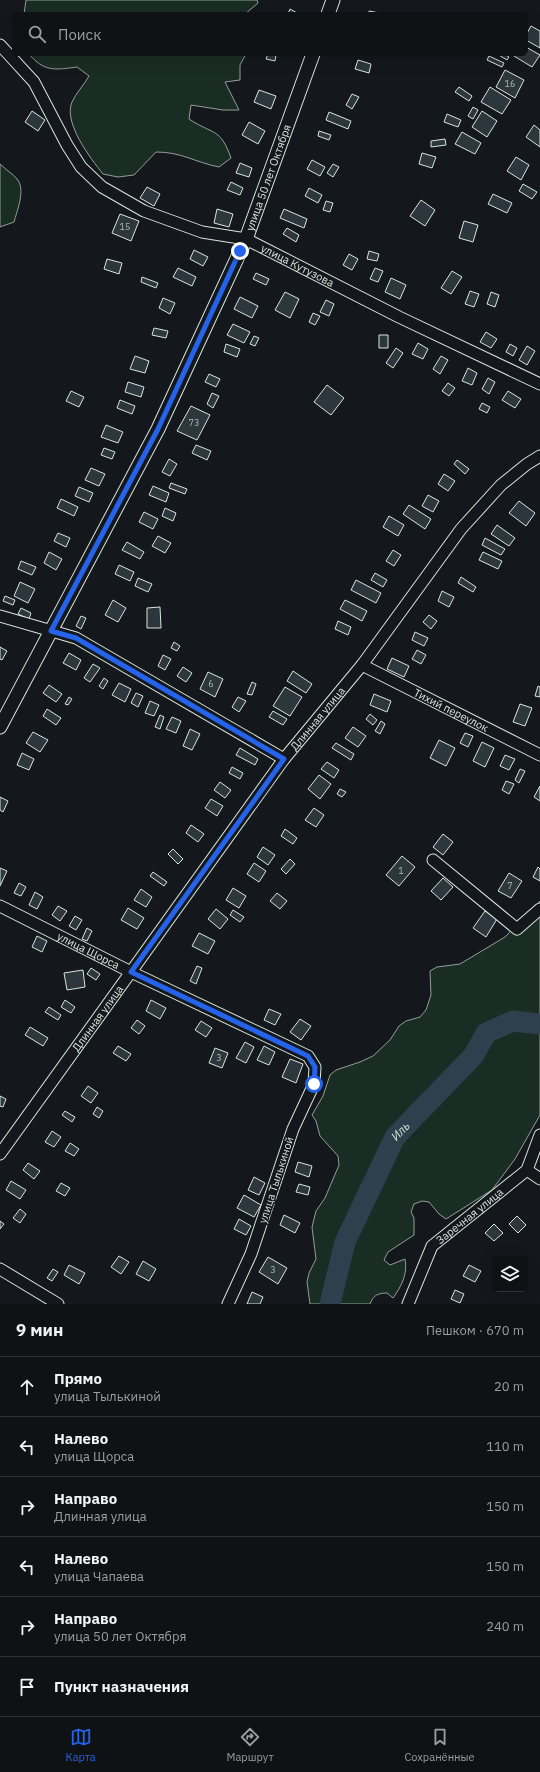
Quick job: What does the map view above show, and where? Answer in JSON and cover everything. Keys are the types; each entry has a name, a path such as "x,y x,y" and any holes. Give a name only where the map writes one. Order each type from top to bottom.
{"street":[{"path":"329,12 333,0"},
{"name":"улица Кутузова","path":"0,46 34,82 81,167 102,187 144,211 202,232 246,239 398,317 540,384"},
{"name":"улица 50 лет Октября","path":"0,727 158,429 246,239 312,56"},
{"name":"Длинная улица","path":"0,1154 284,759 362,664 461,529 501,485 527,464 540,456"},
{"path":"0,616 76,638 284,759"},
{"name":"Тихий переулок","path":"362,664 540,755"},
{"path":"433,860 517,929 540,909"},
{"name":"улица Щорса","path":"0,906 131,972 308,1056"},
{"name":"улица Тылькиной","path":"228,1304 251,1254 293,1128 314,1084 315,1067 308,1056"},
{"path":"540,1135 527,1170 540,1179"},
{"name":"Заречная улица","path":"408,1304 432,1246 527,1170"},
{"path":"0,1269 58,1304"}],"green space":[{"path":"26,0 257,0 258,3 247,12 24,12"},
{"path":"31,56 245,56 240,65 240,80 225,82 239,110 223,110 191,105 189,119 219,136 227,148 231,158 219,167 181,155 156,152 134,175 118,177 103,174 80,140 71,120 70,111 72,102 89,76 77,67 56,69 45,67"},
{"path":"0,164 20,183 21,194 14,222 0,227"},
{"path":"540,901 540,1115 515,1159 492,1190 446,1219 439,1214 429,1202 422,1201 414,1204 411,1212 414,1218 414,1235 388,1252 384,1260 390,1265 405,1259 405,1275 393,1298 387,1293 384,1293 375,1297 370,1304 310,1304 307,1282 309,1273 316,1259 312,1227 316,1211 325,1198 339,1165 338,1156 320,1136 316,1121 312,1115 323,1096 330,1075 336,1070 373,1056 390,1040 399,1026 406,1021 420,1017 426,1010 431,995 430,971 437,967 460,964 505,937"}],"building":[{"path":"531,26 540,31 540,48 528,41 528,31"},
{"path":"528,48 540,55 532,67 514,56 528,56"},
{"path":"267,56 276,56 275,61 266,59"},
{"path":"489,56 504,63 502,67 487,60"},
{"path":"500,56 509,57 507,60"},
{"path":"358,60 371,64 369,73 355,69"},
{"path":"505,70 524,80 515,98 496,87"},
{"path":"459,87 472,96 469,101 455,92"},
{"path":"490,87 511,100 502,114 481,102"},
{"path":"259,90 276,96 271,109 254,102"},
{"path":"352,94 359,97 352,109 346,105"},
{"path":"473,107 478,110 473,119 468,116"},
{"path":"32,111 45,120 38,131 25,122"},
{"path":"482,111 497,121 487,137 472,127"},
{"path":"329,112 351,121 348,129 326,120"},
{"path":"447,114 461,120 458,127 444,122"},
{"path":"249,122 265,131 258,144 242,135"},
{"path":"534,125 540,130 540,147 526,137"},
{"path":"319,131 331,135 329,140 318,136"},
{"path":"462,132 481,143 475,154 455,144"},
{"path":"445,139 446,145 431,147 431,141"},
{"path":"422,153 436,157 432,168 419,164"},
{"path":"516,157 529,165 521,180 507,171"},
{"path":"312,160 325,167 320,176 307,169"},
{"path":"240,163 252,168 249,177 236,173"},
{"path":"333,164 339,167 333,177 327,173"},
{"path":"231,182 243,188 240,195 227,190"},
{"path":"523,184 537,192 532,199 519,191"},
{"path":"147,187 160,194 154,206 140,198"},
{"path":"309,188 322,195 318,203 305,196"},
{"path":"493,194 512,203 507,213 488,204"},
{"path":"421,200 435,210 425,226 410,216"},
{"path":"326,201 333,203 330,212 323,210"},
{"path":"217,209 233,214 229,227 214,223"},
{"path":"284,209 307,219 304,228 280,218"},
{"path":"120,214 139,221 131,241 112,233"},
{"path":"464,221 478,225 473,242 459,238"},
{"path":"287,228 299,235 296,242 283,234"},
{"path":"194,250 208,257 203,266 190,259"},
{"path":"369,251 379,254 377,261 367,259"},
{"path":"349,254 358,259 352,270 343,265"},
{"path":"107,259 122,263 119,274 104,269"},
{"path":"178,268 196,277 192,286 173,277"},
{"path":"375,268 383,271 378,282 370,279"},
{"path":"452,271 462,277 451,294 441,288"},
{"path":"256,273 269,279 266,285 253,279"},
{"path":"142,277 158,283 156,288 141,282"},
{"path":"391,278 406,285 400,299 385,292"},
{"path":"470,291 479,294 474,307 465,304"},
{"path":"285,292 299,299 290,318 275,310"},
{"path":"491,292 499,295 495,307 487,304"},
{"path":"240,297 258,306 252,318 234,309"},
{"path":"163,298 175,303 170,314 159,308"},
{"path":"326,300 334,304 329,316 320,312"},
{"path":"313,313 320,316 315,325 309,322"},
{"path":"233,324 250,332 244,343 227,335"},
{"path":"154,328 168,331 166,338 152,335"},
{"path":"486,332 497,339 491,348 480,342"},
{"path":"379,335 388,335 388,348 379,348"},
{"path":"254,336 259,338 255,346 250,344"},
{"path":"418,343 428,349 423,359 412,354"},
{"path":"226,344 240,349 237,357 224,352"},
{"path":"510,344 517,348 513,356 506,352"},
{"path":"527,346 535,351 527,365 519,360"},
{"path":"396,348 403,353 393,368 386,363"},
{"path":"135,356 149,361 145,373 130,369"},
{"path":"441,356 448,360 440,374 433,369"},
{"path":"468,368 477,373 472,385 462,381"},
{"path":"209,374 220,379 216,387 205,382"},
{"path":"488,378 495,382 489,394 482,389"},
{"path":"128,382 144,387 141,397 125,392"},
{"path":"448,383 455,388 449,396 442,391"},
{"path":"327,385 344,398 331,415 314,402"},
{"path":"71,391 84,397 79,407 66,401"},
{"path":"508,391 521,399 515,408 502,400"},
{"path":"212,393 219,396 213,408 207,404"},
{"path":"120,400 135,406 132,414 117,408"},
{"path":"482,403 490,407 487,413 479,409"},
{"path":"191,406 210,415 197,440 177,431"},
{"path":"106,425 123,432 118,443 101,437"},
{"path":"196,445 211,451 207,460 192,453"},
{"path":"104,448 115,452 112,459 101,455"},
{"path":"169,459 177,464 170,476 162,472"},
{"path":"457,460 469,469 465,474 454,464"},
{"path":"91,468 105,474 99,486 85,480"},
{"path":"444,474 455,481 448,491 438,484"},
{"path":"171,483 187,489 185,494 169,488"},
{"path":"153,486 169,493 166,502 149,495"},
{"path":"79,487 93,493 89,502 75,496"},
{"path":"428,495 439,501 433,512 422,506"},
{"path":"61,499 78,507 74,516 57,508"},
{"path":"519,501 535,513 526,526 509,513"},
{"path":"409,505 431,519 425,529 403,514"},
{"path":"165,508 176,513 173,521 162,516"},
{"path":"144,512 158,519 153,529 139,522"},
{"path":"389,516 404,525 398,536 383,527"},
{"path":"497,525 515,538 509,546 491,534"},
{"path":"58,533 70,538 66,547 54,541"},
{"path":"158,536 171,543 165,553 152,546"},
{"path":"485,538 505,549 501,555 482,545"},
{"path":"127,542 144,552 140,559 122,550"},
{"path":"393,550 401,555 394,566 386,561"},
{"path":"49,552 62,559 56,570 44,563"},
{"path":"483,552 502,561 498,569 479,560"},
{"path":"21,561 36,567 32,575 18,569"},
{"path":"119,565 134,572 130,581 115,574"},
{"path":"375,573 387,580 383,587 371,580"},
{"path":"461,577 476,587 473,592 458,583"},
{"path":"138,578 152,584 148,592 135,586"},
{"path":"356,580 381,593 376,603 351,590"},
{"path":"20,582 35,589 28,603 14,596"},
{"path":"442,591 454,597 449,607 438,601"},
{"path":"5,596 15,600 13,605 3,601"},
{"path":"113,600 126,608 118,622 105,615"},
{"path":"345,600 367,611 362,621 340,609"},
{"path":"160,607 161,628 147,628 147,608"},
{"path":"21,608 31,613 29,619 18,614"},
{"path":"429,615 437,621 431,629 423,622"},
{"path":"81,616 86,618 81,629 76,626"},
{"path":"338,621 351,627 348,635 335,629"},
{"path":"415,632 428,638 424,646 412,640"},
{"path":"174,642 180,646 177,651 171,648"},
{"path":"0,647 7,651 2,660 0,659"},
{"path":"417,650 426,655 421,664 412,659"},
{"path":"69,653 81,660 76,670 63,663"},
{"path":"163,655 171,659 165,670 158,666"},
{"path":"392,658 409,666 404,677 387,669"},
{"path":"93,664 100,668 90,682 84,678"},
{"path":"183,667 192,673 186,682 177,676"},
{"path":"293,671 312,684 306,693 287,681"},
{"path":"208,672 223,679 215,697 200,689"},
{"path":"104,678 108,681 103,689 99,686"},
{"path":"252,682 256,684 252,695 247,694"},
{"path":"119,683 131,689 125,702 112,695"},
{"path":"49,685 62,694 56,702 43,693"},
{"path":"538,686 540,687 540,697 535,696"},
{"path":"285,687 302,697 290,716 273,706"},
{"path":"136,693 143,696 138,707 131,703"},
{"path":"374,694 391,701 387,712 370,705"},
{"path":"69,697 72,699 68,705 65,704"},
{"path":"238,697 246,701 239,712 232,707"},
{"path":"150,701 159,705 154,716 145,713"},
{"path":"520,704 532,708 525,726 513,722"},
{"path":"47,709 61,718 56,725 43,716"},
{"path":"273,711 287,719 283,725 269,717"},
{"path":"370,714 377,720 373,725 366,719"},
{"path":"160,715 164,717 160,729 155,727"},
{"path":"172,717 181,721 176,733 166,729"},
{"path":"381,721 385,724 380,734 375,731"},
{"path":"353,727 366,736 358,747 345,738"},
{"path":"190,729 200,734 192,750 183,746"},
{"path":"33,732 48,740 40,752 26,743"},
{"path":"465,733 473,736 468,747 460,743"},
{"path":"439,740 455,748 446,766 430,758"},
{"path":"482,742 494,748 485,767 473,761"},
{"path":"336,743 354,754 351,760 332,748"},
{"path":"240,748 258,759 255,765 236,755"},
{"path":"22,753 34,759 29,770 17,765"},
{"path":"505,755 515,759 509,770 500,766"},
{"path":"327,762 339,770 334,778 321,769"},
{"path":"232,767 243,773 240,779 229,773"},
{"path":"520,769 525,771 519,783 515,780"},
{"path":"319,775 331,784 320,799 308,789"},
{"path":"506,781 514,784 509,794 502,790"},
{"path":"220,782 231,790 225,798 214,790"},
{"path":"540,786 540,801 534,797"},
{"path":"340,789 346,792 342,797 337,794"},
{"path":"0,797 8,801 3,812 0,810"},
{"path":"211,799 223,806 217,816 205,808"},
{"path":"314,808 324,815 316,827 305,820"},
{"path":"191,825 204,834 198,842 186,833"},
{"path":"285,829 297,838 293,844 281,836"},
{"path":"443,834 453,842 443,855 433,847"},
{"path":"263,847 275,855 268,865 257,857"},
{"path":"173,849 183,859 178,864 168,854"},
{"path":"402,856 415,867 399,886 386,875"},
{"path":"290,859 295,864 286,874 281,869"},
{"path":"254,863 266,871 259,882 247,874"},
{"path":"538,867 540,869 540,881 533,877"},
{"path":"0,868 7,871 0,886"},
{"path":"153,872 167,882 164,886 150,876"},
{"path":"509,873 522,881 511,898 498,891"},
{"path":"443,878 453,887 441,900 431,891"},
{"path":"19,883 26,887 21,896 14,893"},
{"path":"233,888 246,896 239,908 226,900"},
{"path":"141,889 152,897 146,907 134,900"},
{"path":"35,892 43,897 37,909 29,905"},
{"path":"277,893 287,901 280,909 270,901"},
{"path":"58,906 67,911 60,921 52,915"},
{"path":"128,908 144,918 137,929 121,920"},
{"path":"216,909 228,919 220,929 208,919"},
{"path":"233,910 244,917 240,922 230,915"},
{"path":"485,911 497,919 486,937 473,928"},
{"path":"75,916 82,920 76,930 69,926"},
{"path":"87,928 92,931 87,941 82,939"},
{"path":"199,933 215,941 208,954 192,946"},
{"path":"37,936 47,941 42,952 32,947"},
{"path":"197,966 202,968 196,984 190,981"},
{"path":"91,968 100,974 96,980 87,974"},
{"path":"83,970 85,987 67,990 64,973"},
{"path":"65,1000 75,1007 71,1013 61,1007"},
{"path":"151,1000 166,1008 160,1019 146,1011"},
{"path":"49,1007 61,1015 58,1020 45,1012"},
{"path":"269,1009 281,1014 275,1025 264,1020"},
{"path":"300,1019 311,1026 301,1040 290,1032"},
{"path":"137,1020 145,1026 139,1034 131,1028"},
{"path":"201,1021 212,1028 206,1037 195,1030"},
{"path":"30,1027 48,1038 43,1046 25,1035"},
{"path":"245,1042 254,1047 246,1063 236,1058"},
{"path":"118,1046 131,1054 126,1061 113,1053"},
{"path":"264,1046 275,1052 269,1065 257,1060"},
{"path":"215,1048 228,1053 222,1068 209,1063"},
{"path":"290,1059 303,1064 296,1083 282,1077"},
{"path":"88,1086 98,1093 91,1103 81,1096"},
{"path":"0,1096 6,1099 3,1107 0,1106"},
{"path":"97,1107 103,1111 99,1118 93,1114"},
{"path":"65,1111 75,1117 72,1122 62,1115"},
{"path":"52,1131 61,1137 54,1147 45,1142"},
{"path":"70,1143 79,1149 74,1156 65,1151"},
{"path":"298,1162 312,1166 309,1177 295,1172"},
{"path":"28,1163 40,1171 34,1179 23,1170"},
{"path":"254,1177 265,1183 259,1195 248,1190"},
{"path":"11,1181 26,1190 20,1199 6,1190"},
{"path":"61,1183 70,1188 65,1196 56,1191"},
{"path":"299,1184 310,1187 308,1195 296,1192"},
{"path":"244,1195 261,1205 254,1217 237,1208"},
{"path":"20,1209 26,1214 20,1223 13,1218"},
{"path":"284,1215 300,1223 295,1233 280,1225"},
{"path":"517,1216 526,1225 518,1233 509,1224"},
{"path":"239,1219 251,1226 246,1235 234,1229"},
{"path":"0,1221 4,1224 0,1229"},
{"path":"494,1224 503,1233 494,1241 485,1233"},
{"path":"119,1256 129,1262 121,1274 111,1267"},
{"path":"268,1257 287,1268 278,1284 259,1272"},
{"path":"143,1261 156,1269 149,1281 136,1274"},
{"path":"69,1265 85,1273 79,1284 64,1275"},
{"path":"469,1265 481,1271 475,1282 463,1276"},
{"path":"53,1269 58,1272 52,1281 47,1278"},
{"path":"455,1290 464,1294 460,1303 451,1299"},
{"path":"252,1292 263,1297 260,1304 247,1304"}],"waterway":[{"name":"Иль","path":"330,1304 345,1242 395,1137 474,1055 486,1033 513,1021 540,1024"}],"route":[{"path":"240,251 158,429 51,631 76,638 284,759 131,972 308,1056 315,1067 314,1084"}]}
